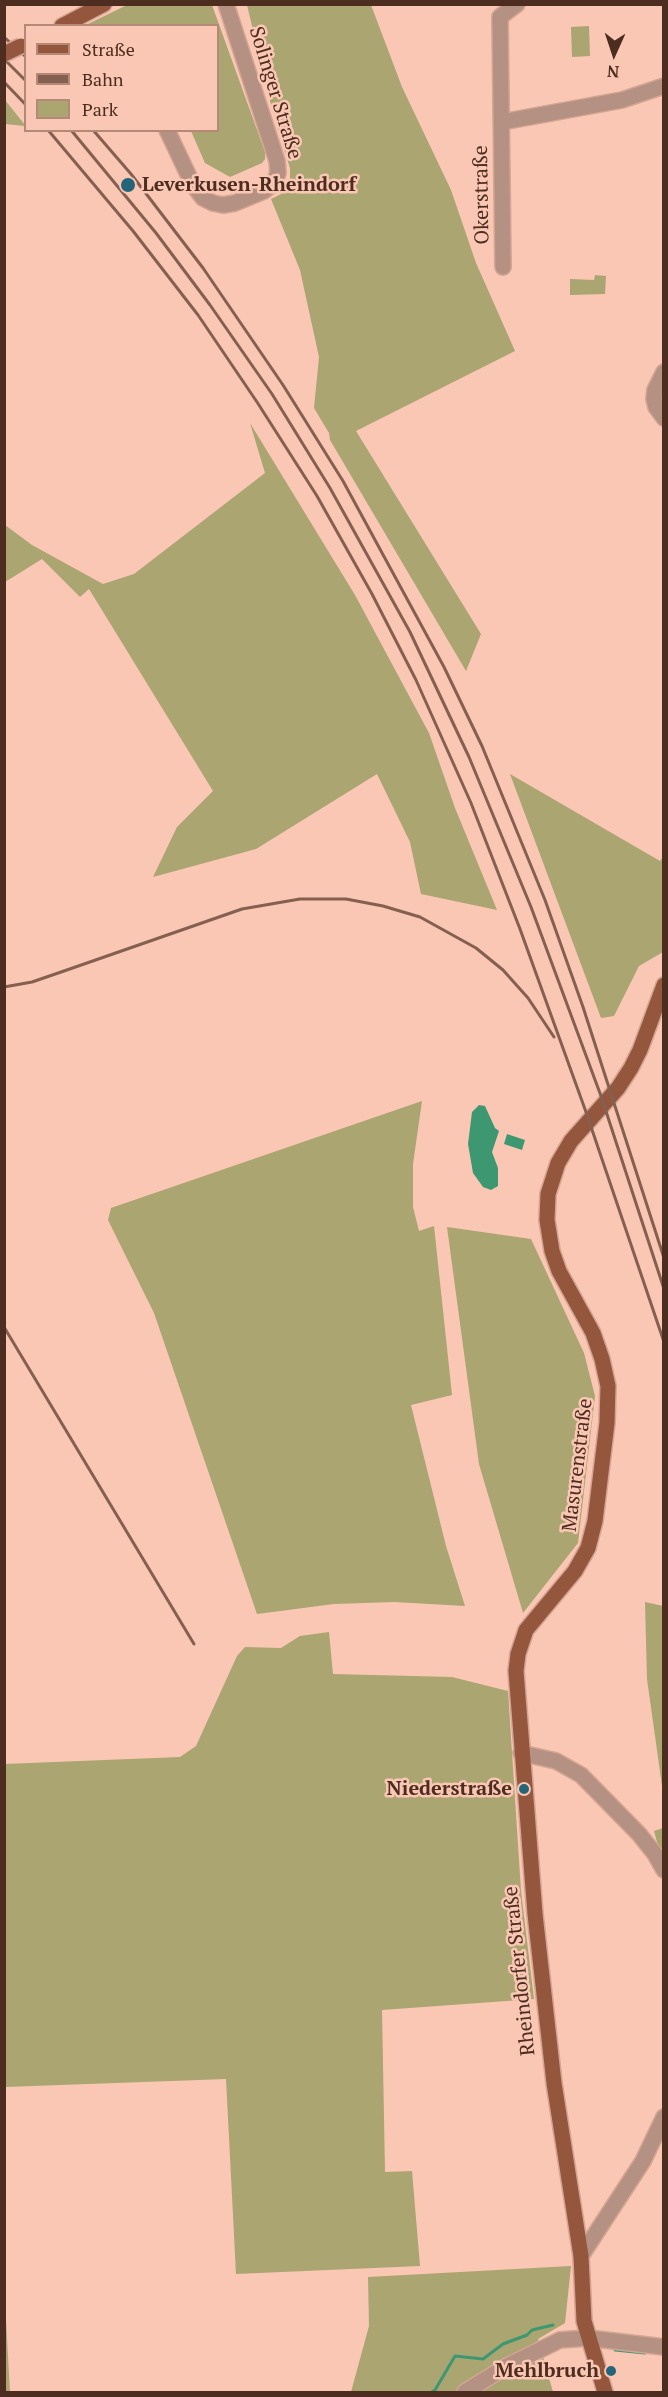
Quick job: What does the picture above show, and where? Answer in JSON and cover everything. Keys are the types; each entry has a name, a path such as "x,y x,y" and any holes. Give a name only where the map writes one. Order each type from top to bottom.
{"main road":[{"path":"66,24 104,4"},
{"path":"4,54 23,45"},
{"name":"Masurenstraße","path":"581,1562 588,1548 595,1521 607,1423 608,1386 593,1333 559,1271 552,1251 546,1220 548,1194 558,1163 571,1141 618,1088 631,1068 640,1050 663,985"},
{"name":"Rheindorfer Straße","path":"581,1562 531,1622 521,1639 516,1671 535,1914 554,2083 581,2256 584,2321 604,2392"}],"street":[{"name":"Solinger Straße","path":"168,132 193,185 203,198 213,203 223,205 235,203 264,191 273,184 278,173 277,161 226,4"},
{"name":"Okerstraße","path":"503,267 500,17 517,4"},
{"name":"Okerstraße","path":"502,122 629,99 663,86"},
{"path":"663,372 655,390 654,399 663,418"},
{"path":"521,1753 556,1761 581,1775 639,1834 655,1854 663,1870"},
{"path":"581,2256 643,2161 663,2117"},
{"path":"465,2392 560,2340 588,2338 663,2347"}],"green space":[{"path":"127,5 212,5 219,24 88,24"},
{"path":"247,5 371,5 402,87 451,190 476,263 515,351 356,431 481,634 466,671 330,440 329,433 314,408 319,357 300,270 271,199 287,188 290,168 276,123 278,110 273,113"},
{"path":"219,24 265,152 265,159 262,163 230,177 205,163 191,132 219,132"},
{"path":"589,26 590,56 572,57 571,27"},
{"path":"5,100 24,126 5,124"},
{"path":"595,275 606,276 605,294 570,295 570,279 594,280"},
{"path":"250,423 355,595 429,733 455,808 497,910 421,894 410,842 377,774 256,849 153,877 177,827 213,791 89,589 80,597 42,559 5,582 5,525 32,545 103,584 134,574 265,473"},
{"path":"510,774 660,861 663,857 663,952 639,966 614,1016 601,1018"},
{"path":"422,1101 413,1164 413,1207 419,1231 434,1226 452,1395 411,1405 446,1546 465,1606 394,1602 334,1604 257,1614 154,1313 108,1220 111,1208"},
{"path":"447,1227 531,1239 584,1353 595,1396 578,1543 523,1613 479,1464"},
{"path":"645,1602 663,1606 663,1793 647,1679"},
{"path":"329,1632 333,1674 452,1677 508,1691 521,1891 534,1999 382,2010 385,2172 412,2171 420,2266 236,2274 226,2079 5,2087 5,1764 180,1757 196,1746 237,1656 245,1647 281,1648 300,1636"},
{"path":"663,1828 663,1852 660,1853 654,1831"},
{"path":"571,2266 565,2323 538,2339 553,2392 351,2392 369,2326 368,2277"},
{"path":"5,2302 10,2392 5,2392"}],"shaded area":[{"path":"479,1105 485,1106 495,1128 499,1131 492,1152 498,1168 498,1186 491,1190 483,1187 473,1173 468,1144 472,1112"},
{"path":"507,1134 525,1140 522,1150 504,1144"}],"waterway":[{"path":"432,2392 455,2356 483,2359 503,2344 527,2335 532,2330 553,2325"},
{"path":"615,2350 645,2353"}],"railway":[{"path":"4,37 24,55"},
{"path":"4,59 24,79"},
{"path":"4,82 24,103"},
{"path":"50,132 133,231 198,315 257,402 317,496 372,594 416,680 471,803 520,929 586,1112 664,1342"},
{"path":"73,132 156,233 272,394 330,488 410,632 469,757 531,907 601,1096 664,1289"},
{"path":"95,132 131,174 203,268 283,385 343,481 444,667 482,746 545,900 583,1007 664,1258"},
{"path":"4,987 32,982 242,909 300,899 346,899 383,906 420,917 476,948 503,970 528,998 554,1037"},
{"path":"4,1327 194,1644"}],"place":[{"name":"Leverkusen-Rheindorf","path":"128,185"},
{"name":"Niederstraße","path":"524,1789"},
{"name":"Mehlbruch","path":"611,2371"}]}
